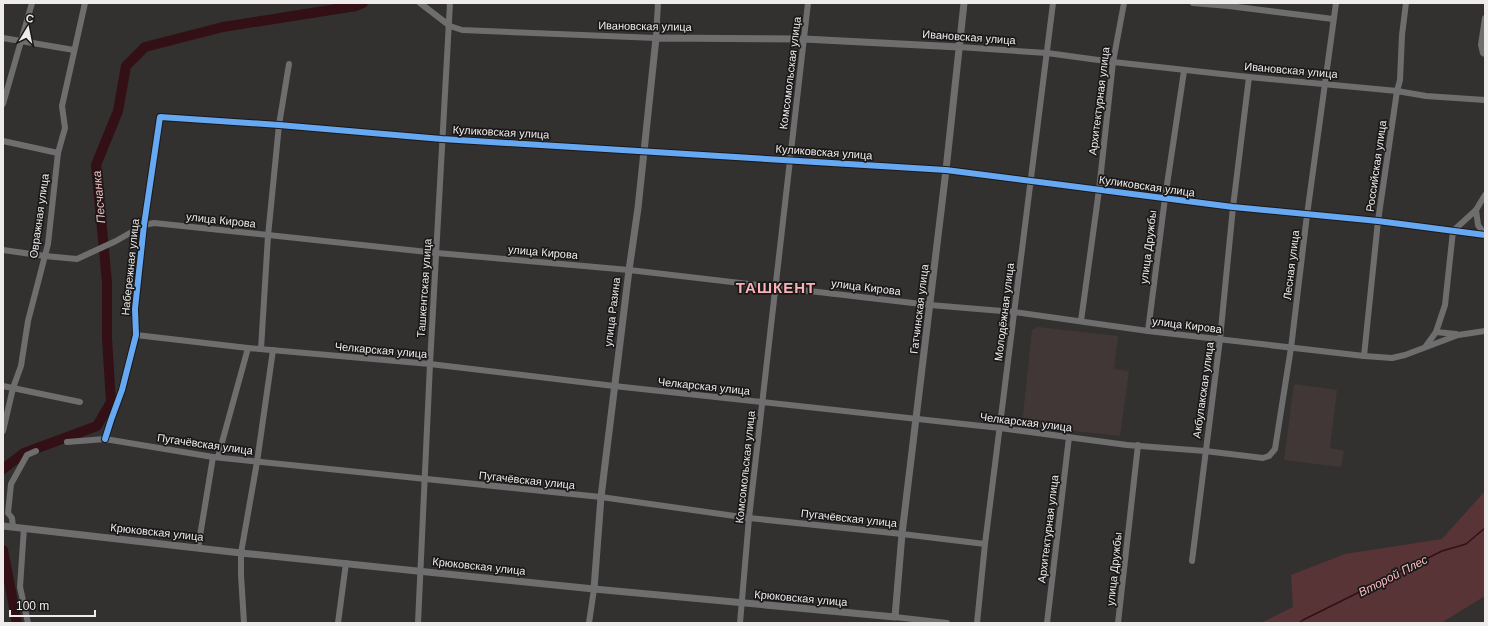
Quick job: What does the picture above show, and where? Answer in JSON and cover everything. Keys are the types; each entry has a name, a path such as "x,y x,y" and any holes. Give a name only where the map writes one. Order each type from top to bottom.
{"street":[{"path":"3,104 32,3"},
{"name":"Овражная улица","path":"3,431 21,366 28,321 48,244 58,153 65,128 62,106 85,3"},
{"path":"420,3 450,26"},
{"name":"Ташкентская улица","path":"418,623 424,479 442,139 450,26 450,3"},
{"name":"улица Разина","path":"589,623 594,589 601,498 614,386 638,208 656,38 658,3"},
{"name":"Комсомольская улица","path":"740,623 749,518 808,3"},
{"name":"Гатчинская улица","path":"899,619 902,534 946,170 964,3"},
{"name":"Молодёжная улица","path":"977,623 985,544 1052,3"},
{"name":"Архитектурная улица","path":"1081,321 1099,190 1113,62 1124,3"},
{"path":"1193,3 1333,19"},
{"name":"Лесная улица","path":"1269,456 1275,449 1291,348 1306,214 1326,84 1336,3"},
{"name":"Российская улица","path":"1364,356 1378,221 1397,91 1400,80 1402,35 1406,3"},
{"path":"1485,18 1481,45 1483,53 1485,54"},
{"name":"Ивановская улица","path":"450,26 471,32 656,38 804,39 1047,53 1184,70 1397,91 1426,96 1485,100"},
{"path":"3,38 74,50"},
{"path":"261,349 268,236 279,125 289,64"},
{"name":"улица Дружбы","path":"1148,330 1165,198 1184,70"},
{"name":"Акбулакская улица","path":"1192,561 1220,339 1233,207 1249,77"},
{"name":"Куликовская улица","path":"160,117 279,125 442,139 946,170 1233,207 1378,221 1485,235"},
{"name":"Набережная улица","path":"105,439 122,390 136,335 135,308 144,225 160,117"},
{"path":"3,141 58,153"},
{"path":"1425,347 1436,332 1445,305 1453,232 1476,210 1485,195"},
{"path":"1476,210 1478,225 1485,235"},
{"name":"улица Кирова","path":"144,225 154,223 437,254 629,270 930,305 1014,312 1364,356 1392,358 1405,355 1458,335 1485,331"},
{"path":"3,250 45,256 78,258 116,241 144,225"},
{"path":"1436,332 1458,335"},
{"name":"Челкарская улица","path":"136,335 248,348 430,364 614,386 1000,428 1127,445 1205,451 1263,458 1269,456"},
{"path":"198,548 216,457 248,348"},
{"path":"244,623 241,553 257,462 273,350"},
{"path":"3,386 80,402"},
{"name":"Архитектурная улица","path":"1047,623 1069,438"},
{"name":"Пугачёвская улица","path":"67,442 105,439 257,462 601,498 749,518 985,544"},
{"name":"улица Дружбы","path":"1118,623 1138,445"},
{"path":"8,526 12,518 8,513 11,484 26,455 36,451"},
{"name":"Крюковская улица","path":"8,526 241,553 742,604 947,623"},
{"path":"24,528 20,587 28,623"},
{"path":"338,623 346,563"}],"shaded area":[{"path":"1038,327 1118,336 1114,369 1129,371 1120,436 1022,425 1032,330"},
{"path":"1294,384 1337,390 1330,448 1344,451 1341,467 1284,460"},
{"path":"1485,491 1485,596 1441,623 1261,623 1293,607 1291,575 1345,554 1442,539"}],"waterway":[{"name":"Песчанка","path":"3,469 24,453 97,426 111,402 107,338 107,282 96,165 118,111 126,66 145,47 223,27 356,6 363,3"},
{"name":"Второй Плес","path":"1299,623 1442,551 1466,544 1485,528"},
{"name":"Песчанка","path":"3,550 17,623"}],"cycle path":[{"path":"105,439 122,390 136,335 135,309 144,225 160,117 279,125 442,139 946,170 1233,207 1378,221 1485,235"}],"district":[{"name":"ТАШКЕНТ","path":"776,287"}]}
